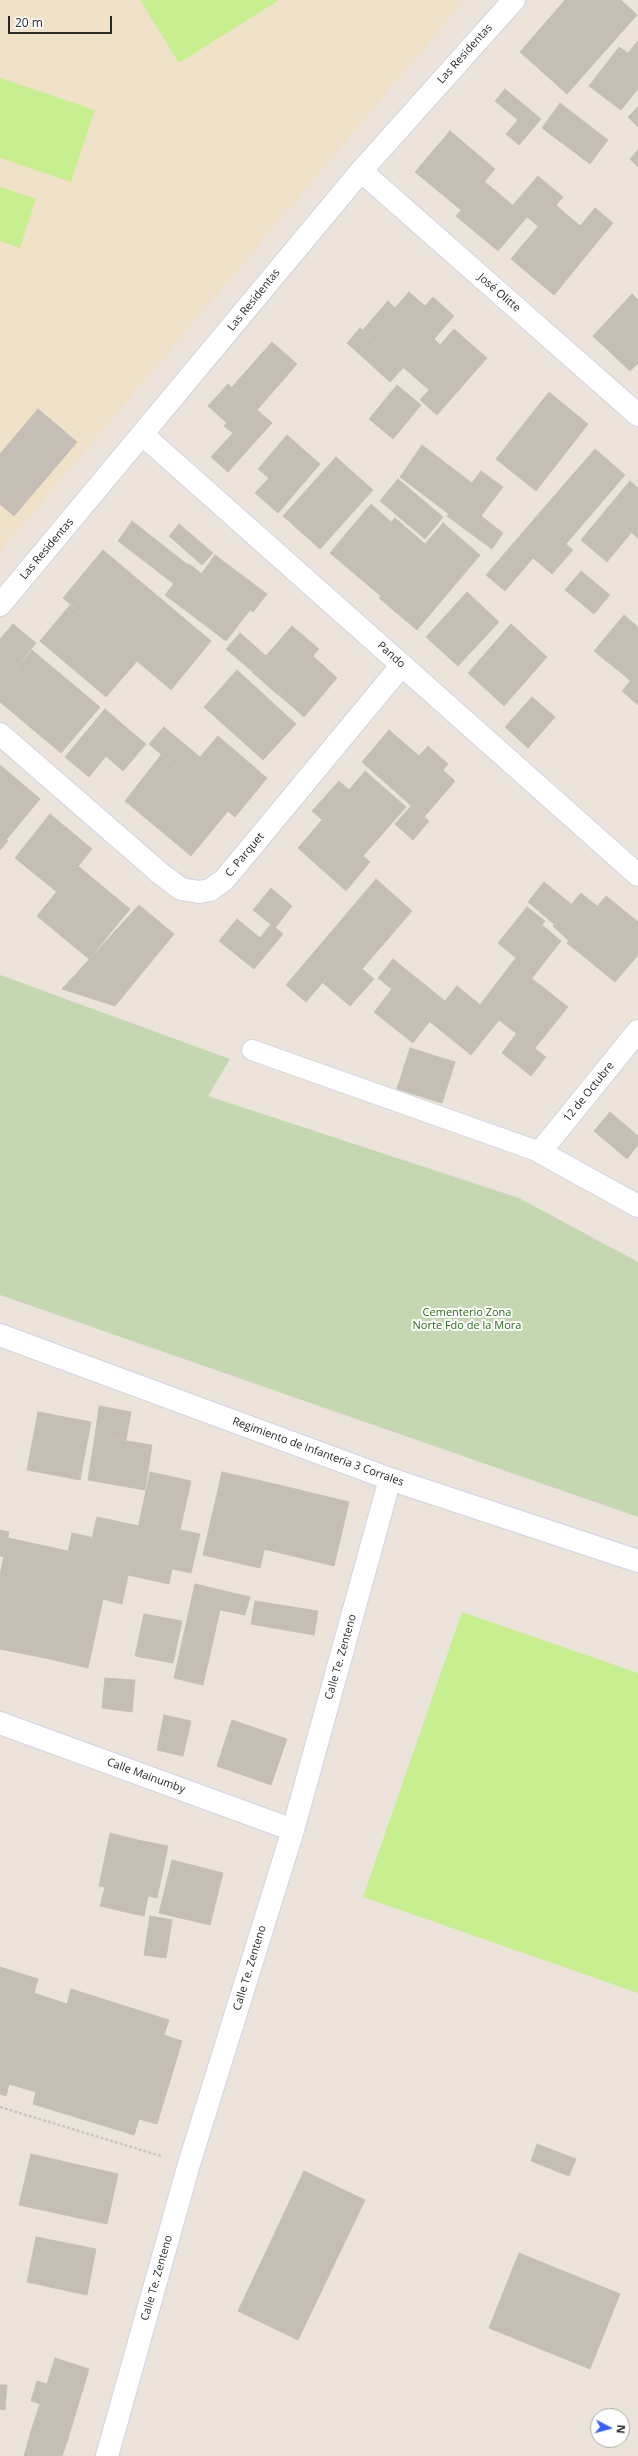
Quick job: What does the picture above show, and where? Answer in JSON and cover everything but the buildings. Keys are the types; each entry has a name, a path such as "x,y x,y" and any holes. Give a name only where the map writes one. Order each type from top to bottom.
{"street":[{"name":"Las Residentas","path":"0,605 143,435 361,171 514,0"},
{"name":"José Olitte","path":"361,171 638,415"},
{"name":"Pando","path":"143,435 638,875"},
{"name":"C. Parquet","path":"0,734 160,874 181,889 199,892 210,890 224,880 402,665"},
{"name":"12 de Octubre","path":"540,1152 638,1031"},
{"path":"540,1152 638,1206"},
{"name":"Regimiento de Infanteria 3 Corrales","path":"0,1335 390,1479 638,1561"},
{"name":"Calle Te. Zenteno","path":"107,2456 189,2164 292,1830 390,1479"},
{"name":"Calle Mainumby","path":"0,1723 292,1830"}],"lane":[{"path":"252,1050 540,1152"}],"path":[{"path":"0,2107 189,2164"}],"shaded area":[{"path":"0,0 465,0 0,552"}],"green space":[{"path":"140,0 279,0 179,63"},
{"path":"0,78 95,110 71,182 0,158"},
{"path":"0,187 36,199 20,248 0,241"},
{"name":"Cementerio Zona Norte Fdo de la Mora","path":"0,975 230,1059 208,1096 519,1198 638,1262 638,1517 0,1295"},
{"path":"462,1612 638,1673 638,1993 363,1897"}]}
